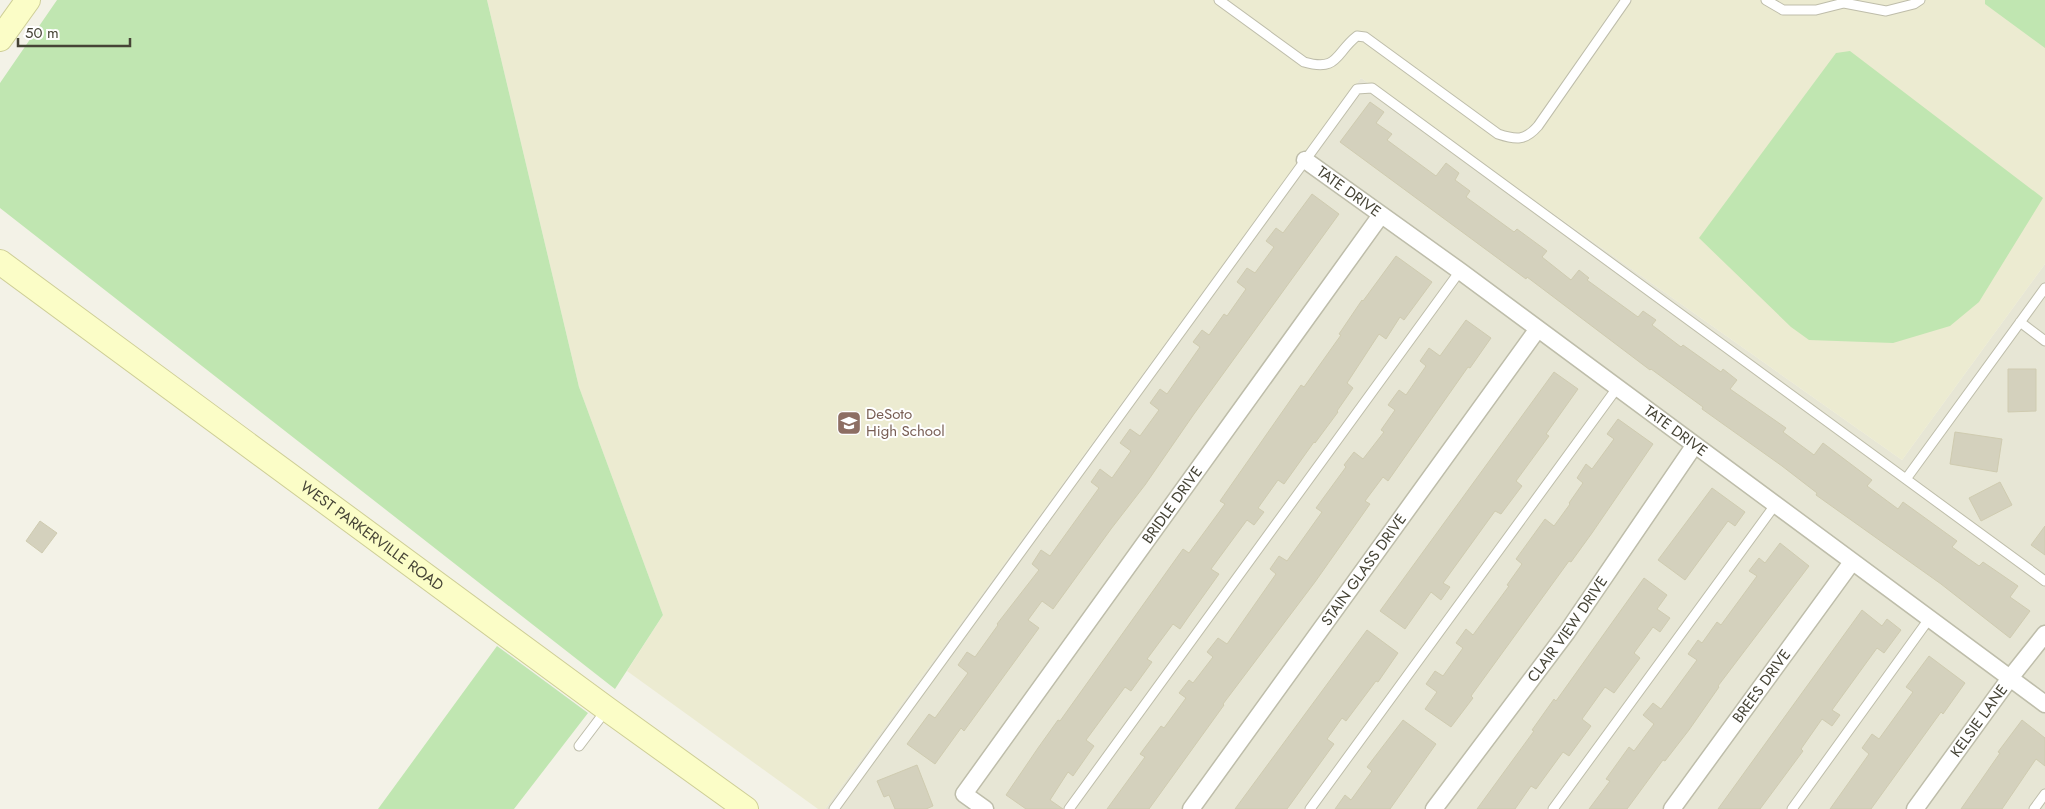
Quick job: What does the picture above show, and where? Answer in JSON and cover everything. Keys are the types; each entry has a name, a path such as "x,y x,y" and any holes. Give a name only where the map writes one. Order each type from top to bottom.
{"main road":[{"path":"0,39 28,0"},
{"name":"WEST PARKERVILLE ROAD","path":"0,262 607,709 746,809"}],"street":[{"name":"TATE DRIVE","path":"1305,160 1460,271 1537,330 2045,704"},
{"name":"BRIDLE DRIVE","path":"985,809 964,794 1381,215"},
{"name":"STAIN GLASS DRIVE","path":"1191,809 1537,330"},
{"name":"CLAIR VIEW DRIVE","path":"1434,809 1567,632 1694,446"},
{"name":"BREES DRIVE","path":"1672,809 1852,562"},
{"name":"KELSIE LANE","path":"1914,809 2010,678 2045,634"}],"lane":[{"path":"1219,0 1304,62 1318,66 1329,64 1338,58 1357,36 1365,37 1498,134 1513,138 1524,138 1530,135 1538,126 1626,0"},
{"path":"1766,0 1783,10 1816,10 1844,3 1886,11 1914,4 1920,0"},
{"path":"834,809 1357,89 1372,88 2045,582"},
{"path":"1069,809 1460,271"},
{"path":"1906,479 2045,288"},
{"path":"2020,322 2045,340"},
{"path":"1310,809 1617,388"},
{"path":"1553,809 1775,505"},
{"path":"1792,809 1929,619"},
{"path":"579,746 607,709"},
{"path":"2034,809 2045,794"}],"shaded area":[{"name":"DeSoto High School","path":"487,0 2045,0 2045,264 1902,460 1361,78 825,809 818,809 627,671 663,615 579,387"},
{"path":"1361,78 1902,460 2045,264 2045,809 825,809"}],"green space":[{"path":"57,0 487,0 579,387 663,615 615,689 0,208 0,83"},
{"path":"1985,0 2045,0 2045,48 1985,4"},
{"path":"1850,51 2043,198 1979,302 1950,326 1893,343 1809,340 1791,327 1699,238 1836,53"},
{"path":"497,646 588,713 514,809 378,809"}],"building":[{"path":"1370,102 1384,112 1376,123 1392,134 1387,140 1436,176 1446,163 1459,173 1455,180 1470,191 1466,197 1514,232 1517,229 1547,251 1542,257 1571,280 1579,270 1589,278 1587,280 1638,317 1643,311 1656,320 1652,325 1681,347 1683,345 1721,372 1723,369 1737,380 1730,389 1786,428 1783,432 1814,455 1823,443 1872,480 1867,486 1898,509 1903,502 1957,541 1952,547 1979,566 1983,562 2018,586 2010,597 2030,611 2010,638 1941,584 1816,495 1817,493 1782,466 1702,409 1703,407 1340,142"},
{"path":"1312,194 1339,214 1145,485 1053,609 1042,601 1028,620 1039,628 964,731 961,728 935,764 907,744 929,714 935,718 968,673 958,665 967,652 975,657 997,624 1039,570 1032,564 1041,550 1050,556 1099,488 1091,482 1100,469 1112,478 1131,451 1120,443 1130,429 1140,436 1159,410 1150,403 1160,389 1167,394 1200,347 1193,342 1202,330 1209,335 1224,314 1227,316 1246,289 1237,282 1247,268 1255,273 1274,247 1266,241 1276,228 1283,233"},
{"path":"1396,256 1432,282 1404,320 1400,317 1386,339 1379,334 1347,383 1353,388 1338,412 1284,484 1278,480 1258,508 1264,512 1254,525 1247,520 1211,569 1219,574 1180,629 1173,624 1147,659 1152,662 1131,691 1125,687 1086,740 1094,746 1073,776 1068,772 1050,800 1063,809 1026,809 1006,795 1058,720 1060,721 1183,549 1189,553 1225,504 1220,501 1301,385 1304,387 1341,335 1339,334 1362,300"},
{"path":"1466,320 1491,338 1470,368 1468,367 1388,481 1383,477 1365,501 1370,504 1315,582 1223,704 1149,809 1107,809 1145,757 1140,754 1161,726 1164,728 1186,698 1179,693 1189,680 1193,683 1213,657 1207,652 1218,638 1227,644 1276,574 1270,569 1279,556 1287,561 1322,512 1316,508 1346,467 1344,465 1354,452 1363,459 1384,432 1381,430 1395,410 1388,405 1399,390 1406,395 1426,366 1420,361 1429,348 1440,356"},
{"path":"2008,369 2036,369 2036,411 2008,412"},
{"path":"1554,372 1578,389 1546,434 1549,436 1516,481 1522,486 1501,514 1495,511 1443,583 1450,587 1441,600 1431,592 1405,629 1380,611"},
{"path":"1618,419 1653,444 1592,533 1571,562 1569,561 1471,696 1473,698 1451,727 1425,709 1437,692 1426,684 1435,671 1443,676 1463,648 1456,643 1466,629 1473,635 1509,586 1507,585 1522,564 1516,559 1545,519 1554,526 1570,504 1583,483 1577,478 1586,464 1592,469 1614,439 1607,434"},
{"path":"1955,432 2002,439 1997,472 1950,464"},
{"path":"2000,482 2012,505 1981,521 1969,498"},
{"path":"1712,488 1745,512 1735,526 1728,521 1685,580 1658,560"},
{"path":"40,521 57,533 42,553 26,541"},
{"path":"2045,526 2045,555 2031,545"},
{"path":"1780,543 1809,566 1718,686 1689,730 1665,761 1663,760 1627,809 1589,809 1610,781 1606,779 1629,747 1634,751 1654,724 1643,715 1653,703 1661,709 1697,660 1688,654 1698,640 1702,643 1717,622 1721,625 1757,576 1749,571 1759,558 1765,563"},
{"path":"1644,578 1667,595 1657,609 1670,618 1660,632 1653,627 1634,653 1640,658 1614,693 1605,687 1582,719 1591,726 1569,756 1563,752 1536,789 1531,786 1515,809 1477,809 1534,731 1532,730 1554,699 1556,701"},
{"path":"1862,610 1882,626 1887,619 1901,630 1884,653 1877,648 1832,710 1840,715 1832,726 1822,719 1801,749 1803,751 1760,809 1718,809"},
{"path":"1367,630 1398,653 1378,682 1376,681 1346,721 1342,718 1327,739 1334,744 1287,809 1235,809"},
{"path":"1929,656 1965,683 1943,714 1941,712 1871,809 1830,809 1869,754 1862,748 1872,734 1879,739 1913,692 1906,687"},
{"path":"1403,720 1436,744 1390,809 1335,809 1345,795 1351,800 1372,771 1367,767"},
{"path":"2022,720 2045,738 2045,766 2036,759 2002,809 1961,809 2000,753 1998,752"},
{"path":"917,765 933,806 926,809 895,809 889,795 884,797 877,781"}],"place":[{"name":"DeSoto High School","path":"849,423"}]}
